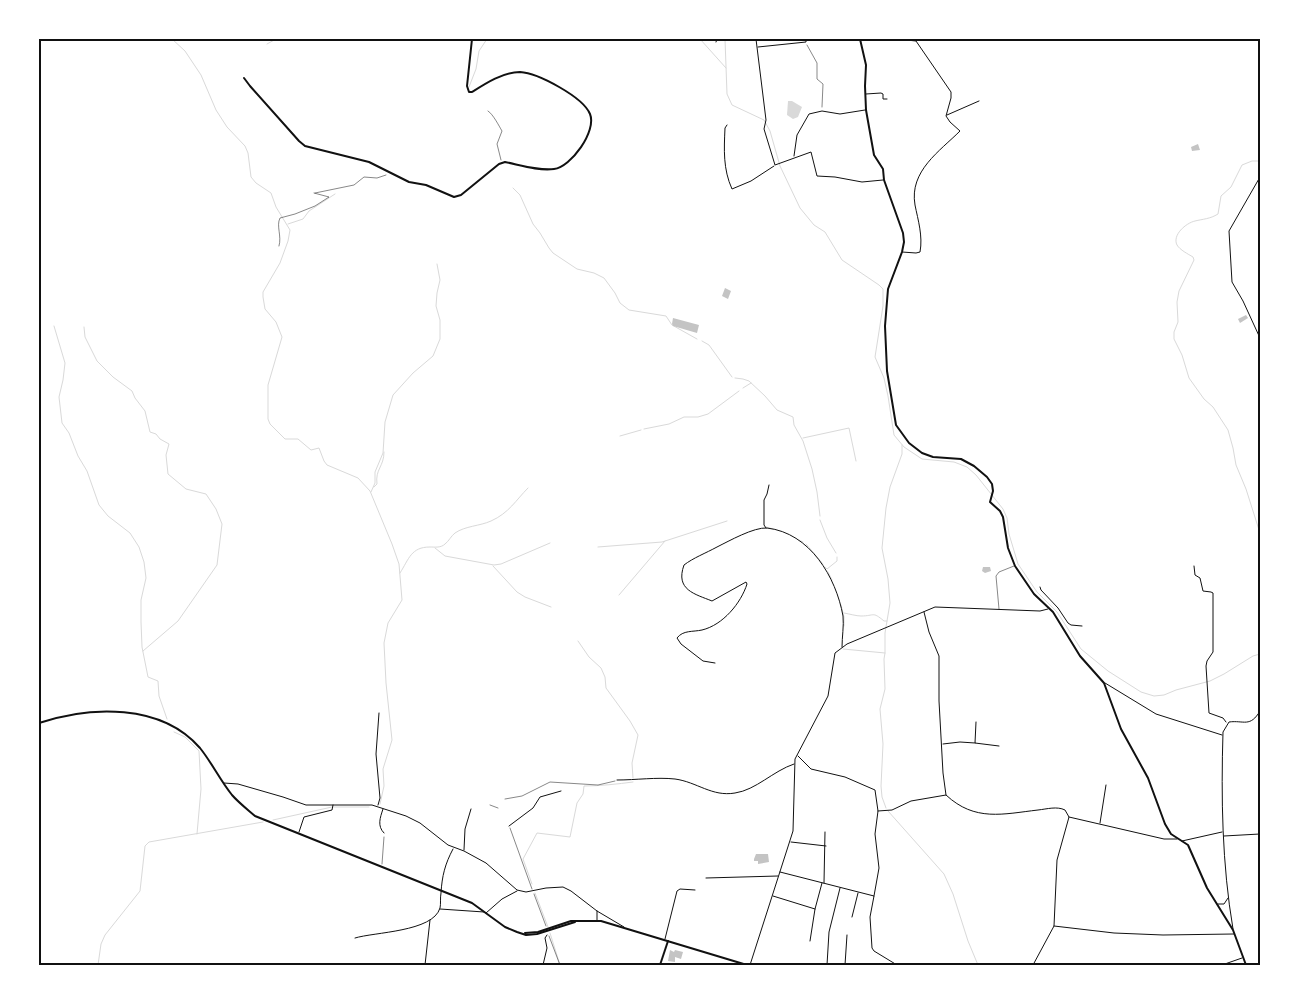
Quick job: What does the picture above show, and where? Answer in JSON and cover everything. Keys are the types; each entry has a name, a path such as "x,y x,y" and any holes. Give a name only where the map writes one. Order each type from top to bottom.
{"street":[{"path":"244,78 292,134 305,146 369,162 409,182 426,185 454,197 461,195 499,164 505,162 547,169 559,168 576,155 592,122 592,116 580,101 538,77 521,72 505,74 472,92 468,90 472,39"},
{"path":"756,39 767,140 776,165"},
{"path":"757,48 806,42 806,39"},
{"path":"860,39 866,65 866,110 874,155 883,169 884,180 903,233 904,242 888,290 885,326 887,371 896,425 909,443 922,453 928,456 962,458 987,477 992,484 993,491 990,500 1003,517 1008,548 1015,566 1034,594 1053,612 1080,656 1104,683 1156,714 1223,735"},
{"path":"897,39 916,41 949,88 951,98 946,116 960,131 932,156 921,173 914,196 920,224 920,252 902,252"},
{"path":"865,94 881,93 884,100 887,100"},
{"path":"946,116 979,100"},
{"path":"794,158 797,135 808,115 813,112 822,111 838,114 866,110"},
{"path":"727,125 725,128 724,162 725,171 732,189 751,181 776,165 809,152 812,153 816,175 819,177 836,177 862,182 884,180"},
{"path":"1260,178 1229,231 1232,282 1260,338"},
{"path":"766,528 764,525 764,500 769,485"},
{"path":"715,663 703,661 681,644 677,638 686,632 704,630 723,618 740,601 747,584 746,582 712,601 689,592 684,584 681,574 682,569 685,564 729,541 766,528 785,534 804,545 814,554 826,570 843,617 842,647"},
{"path":"1194,566 1195,575 1200,578 1203,591 1213,593 1213,652 1206,663 1208,713 1223,718 1227,723"},
{"path":"1040,587 1068,623 1082,626"},
{"path":"521,933 538,932 566,922 601,921 748,965 773,895 794,825 794,764 828,696 835,654 842,647 935,607 1040,611 1049,609"},
{"path":"1053,612 1058,608"},
{"path":"923,611 939,656 939,702 946,795 960,806 986,815 1057,808 1065,810 1069,817 1057,860 1054,926 1033,965"},
{"path":"1104,683 1121,730 1148,778 1165,824 1171,834 1190,848 1199,872 1235,934 1246,965"},
{"path":"1233,930 1222,832 1223,735 1227,723 1231,721 1250,722 1256,719 1260,711"},
{"path":"39,723 75,714 95,712 133,714 155,719 187,735 206,756 232,795 255,816 472,903 504,927 521,933 532,935 575,922"},
{"path":"377,806 380,798 376,754 379,713"},
{"path":"975,744 976,722"},
{"path":"942,744 960,742 999,746"},
{"path":"797,755 811,769 845,777 874,788 878,811 875,834 878,871 870,917 872,948 897,965"},
{"path":"617,780 674,779 686,781 710,792 734,794 748,790 769,776 794,764"},
{"path":"224,783 238,784 283,797 299,804 316,806 377,806 406,816 420,823 448,845 486,863 517,890 522,892 563,887 596,911 624,927"},
{"path":"1100,823 1106,785"},
{"path":"509,825 533,808 540,797 561,792"},
{"path":"878,811 892,810 911,801 946,795"},
{"path":"298,833 304,817 333,809 333,805"},
{"path":"383,808 380,820 381,829 384,833"},
{"path":"464,851 465,829 471,809"},
{"path":"1069,817 1164,839 1177,839"},
{"path":"810,941 815,909 823,883 826,832"},
{"path":"1182,841 1222,832"},
{"path":"1223,836 1260,834"},
{"path":"790,842 826,846"},
{"path":"355,938 400,931 430,919 440,909 444,868 454,848"},
{"path":"780,872 874,896"},
{"path":"706,878 778,876"},
{"path":"827,965 829,932 840,887"},
{"path":"660,965 677,891 680,889 695,890"},
{"path":"440,909 485,912 502,898 517,890"},
{"path":"852,917 858,892"},
{"path":"773,895 815,909"},
{"path":"1215,902 1221,905 1224,904 1228,896"},
{"path":"596,911 597,921"},
{"path":"601,921 602,914"},
{"path":"425,965 430,919"},
{"path":"1054,926 1163,935 1235,934"},
{"path":"543,965 547,948 545,938 549,931"},
{"path":"845,965 847,935"},
{"path":"1222,965 1243,958"}],"lane":[{"path":"998,609 996,576 999,572 1015,566"}],"path":[{"path":"806,42 817,63 817,79 823,84 822,111"},
{"path":"488,111 492,113 495,122 502,131 497,144 501,160 499,164"},
{"path":"279,246 281,236 278,224 280,218 315,206 329,196 314,193 354,185 364,177 377,178 392,173"},
{"path":"506,799 522,796 550,782 598,785 617,780"},
{"path":"490,805 498,808"},
{"path":"509,825 532,891"},
{"path":"382,867 384,833"}],"shaded area":[{"path":"788,101 792,101 802,107 798,117 793,119 787,115"}],"building":[{"path":"1198,144 1200,150 1192,151 1191,147"},
{"path":"725,288 731,291 728,299 722,296"},
{"path":"1246,315 1248,318 1240,323 1238,319"},
{"path":"673,318 699,325 697,333 673,326"},
{"path":"983,567 990,567 991,571 985,573 982,571"},
{"path":"756,854 768,854 769,862 758,864 758,861 754,861"},
{"path":"670,950 683,952 681,959 675,957 675,962 668,961"}],"waterway":[{"path":"172,39 185,51 201,75 216,110 227,127 245,146 248,153 251,177 256,183 271,193 276,207 290,230 280,263 263,292 265,309 276,322 282,337 268,385 268,419 270,424 285,439 298,439 311,450 319,448 327,465 358,478 370,491 399,564 402,600 388,623 384,643 392,740 383,769 384,786 380,804"},
{"path":"267,44 276,39"},
{"path":"469,87 476,69 479,51 487,39"},
{"path":"700,39 726,68"},
{"path":"725,39 727,94 732,105 764,120 770,131 780,166 800,208 814,225 825,232 842,260 883,289 883,306 875,357 884,378 894,435 904,447 922,459 954,462 967,467 976,475 1003,509 1018,564 1037,592 1057,612 1081,649 1108,671 1141,692 1154,696 1164,695 1210,681 1253,656 1260,654"},
{"path":"1260,161 1252,161 1242,165 1231,187 1221,196 1218,214 1191,222 1176,237 1177,245 1193,257 1194,260 1179,291 1177,302 1178,322 1174,332 1174,339 1182,355 1189,378 1204,399 1213,407 1228,430 1236,465 1260,533"},
{"path":"513,188 520,195 533,224 553,253 577,269 594,273 604,278 620,303 629,310 666,316 672,325 697,339"},
{"path":"288,224 303,219 309,211 335,194"},
{"path":"371,492 375,483 375,472 383,453 385,422 393,395 413,373 433,356 440,339 440,320 436,306 440,280 437,264"},
{"path":"54,326 65,363 59,397 62,423 69,433 78,456 87,471 99,505 108,516 130,533 139,547 144,562 146,578 141,600 142,647 148,677 158,681 159,696 167,719"},
{"path":"84,327 85,337 97,361 113,377 132,391 145,411 150,432 156,434 160,439 169,444 166,455 168,474 186,489 206,494 216,509 222,524 217,565 178,621 143,651"},
{"path":"702,341 709,345 732,377"},
{"path":"735,378 749,381 777,410 793,417 794,425 803,441 812,469 820,516"},
{"path":"743,388 751,383"},
{"path":"644,429 669,424 684,417 698,417 708,414 739,391"},
{"path":"803,438 849,428 856,461"},
{"path":"620,436 641,430"},
{"path":"886,808 881,786 883,744 880,709 885,689 885,633 890,603 882,548 890,487 902,454 902,445"},
{"path":"374,487 377,484 377,475 383,461 384,452"},
{"path":"400,573 411,555 419,549 442,546 459,531 497,518 528,488"},
{"path":"820,520 827,538 836,553"},
{"path":"598,547 662,542 727,521"},
{"path":"766,527 773,529"},
{"path":"799,540 803,542"},
{"path":"619,595 665,541"},
{"path":"435,548 445,556 494,565 501,564 550,543"},
{"path":"806,544 823,564"},
{"path":"825,567 827,569 837,561 837,557"},
{"path":"493,566 517,592 551,607"},
{"path":"828,572 832,580"},
{"path":"841,605 844,626"},
{"path":"844,613 859,616 875,615 887,621"},
{"path":"578,641 589,657 601,668 605,677 606,688 638,735 632,763 633,778"},
{"path":"843,649 885,653"},
{"path":"174,732 185,737 199,751 201,789 197,834"},
{"path":"532,884 523,859 537,833 570,837 577,803 583,794 584,786 633,782"},
{"path":"273,820 332,807 369,807"},
{"path":"888,811 944,874 978,965"},
{"path":"98,965 101,944 105,935 140,891 145,846 149,842 263,822"},
{"path":"535,893 548,927"},
{"path":"550,933 560,965"}]}
